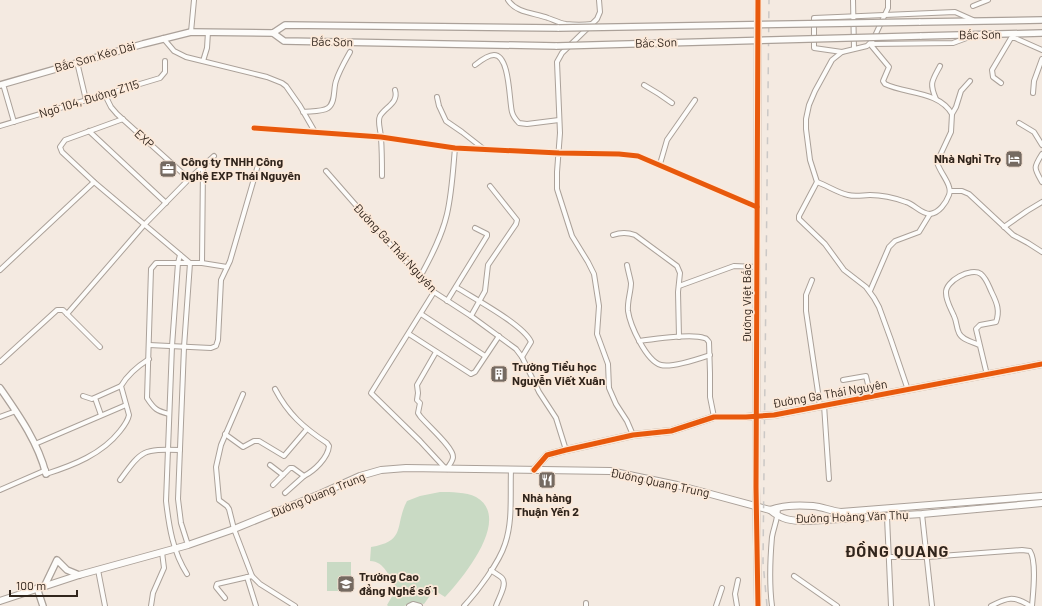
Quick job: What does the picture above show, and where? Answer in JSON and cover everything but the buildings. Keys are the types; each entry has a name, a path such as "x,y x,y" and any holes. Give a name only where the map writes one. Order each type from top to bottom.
{"main road":[{"name":"Đường Việt Bắc","path":"758,0 756,416 758,606"},
{"name":"Bắc Sơn","path":"191,32 273,33 285,25 559,28 1042,20"},
{"name":"Bắc Sơn Kéo Dài","path":"2,85 77,62 163,38 191,32"},
{"name":"Bắc Sơn","path":"273,33 284,41 557,46 1042,33"},
{"name":"Đường Ga Thái Nguyên","path":"534,470 547,455 632,435 671,431 714,417 774,415 1042,364"},
{"path":"0,388 16,411 35,444 46,472"},
{"name":"Đường Quang Trung","path":"3,602 37,588 176,549 234,529 360,476 381,470 406,468 446,468 600,470 677,485 767,509"},
{"name":"Đường Hoàng Văn Thụ","path":"767,509 778,507 813,506 841,512 1042,496"},
{"path":"983,501 984,509"},
{"name":"Đường Hoàng Văn Thụ","path":"767,509 778,517 795,521 807,521 887,517 1042,503"},
{"path":"44,586 57,560 67,570 79,575"},
{"path":"37,588 43,606"}],"street":[{"path":"191,32 194,0"},
{"path":"508,0 516,8 550,18 558,22 579,25 592,24"},
{"path":"599,0 600,12 598,16 558,59 560,132 557,190 569,229 594,274 599,306 597,334 608,364 609,388 616,404 628,421 632,435"},
{"path":"853,0 854,48"},
{"path":"870,44 878,31 888,8 888,0"},
{"path":"973,6 988,0"},
{"path":"842,52 814,48 814,18 954,12 976,21"},
{"path":"203,61 207,48 208,32"},
{"path":"908,390 880,307 870,291 866,286 844,270 825,244 799,219 817,182 810,160 806,129 807,110 828,65 842,52 854,48 864,47 870,44 953,43 975,35"},
{"path":"163,38 178,53 203,61 267,77 282,83 286,86 315,132"},
{"path":"1001,83 992,77 992,70 1012,38 1042,50"},
{"path":"870,44 889,67 883,81 885,84 936,99 945,104 952,114"},
{"path":"303,112 327,109 331,105 334,98 336,81 350,52"},
{"path":"475,65 492,55 500,57 505,65 512,113 519,123 527,124 559,120"},
{"path":"1033,93 1034,81 1042,59"},
{"name":"Ngõ 104, Đường Z115","path":"0,126 160,78 165,72 165,61"},
{"path":"77,62 86,100"},
{"path":"936,99 931,88 933,79 940,66"},
{"path":"817,182 847,195 870,195 901,200 908,202 925,213 930,214 938,211 943,206 950,191 937,162 952,132 952,114 961,91 970,81"},
{"path":"2,85 14,122"},
{"path":"644,85 672,103"},
{"path":"382,176 379,120 383,112 393,103 396,98 395,90"},
{"name":"EXP","path":"105,95 111,108 189,180"},
{"path":"437,96 439,106 446,120 485,150"},
{"path":"660,164 667,140 695,100"},
{"path":"123,119 65,140 60,147 62,152 94,182 190,263"},
{"path":"1019,123 1034,132 1042,145"},
{"path":"254,128 381,137 455,148 558,153 630,154 660,164 757,207"},
{"path":"89,131 166,203"},
{"path":"420,277 439,239 447,215 452,184 455,148"},
{"path":"1042,154 1035,164 1035,167 1042,182"},
{"path":"67,314 144,225 214,156"},
{"path":"150,345 211,348 216,346 218,340 221,280 238,235 258,165"},
{"path":"202,263 203,166"},
{"name":"Đường Ga Thái Nguyên","path":"326,170 388,242 434,292 471,316 516,349 522,357 539,392 556,418 566,450"},
{"path":"0,270 94,182"},
{"path":"471,316 480,302 486,287 488,265 516,224 517,220 490,186"},
{"path":"950,191 962,191 969,194 1016,238 1028,243 1042,252"},
{"path":"1004,227 1042,202"},
{"path":"870,291 889,247 895,242 919,232 930,214"},
{"path":"447,301 487,236 487,234 475,228"},
{"path":"613,235 627,232 635,235 674,263 680,273 679,337"},
{"path":"180,255 178,263 172,346 166,501 168,525 178,560 187,574"},
{"path":"169,414 158,411 152,407 147,398 150,345 151,269 156,263 202,263 226,267"},
{"path":"188,545 181,523 178,499 184,347 190,263"},
{"path":"627,265 631,283 628,311 639,341 650,357 661,365 687,362 710,355"},
{"path":"679,286 734,266 757,267"},
{"path":"980,345 966,340 959,333 957,321 945,294 947,288 953,281 968,272 982,275 986,280 998,306 996,322 980,325 976,329 988,375"},
{"path":"812,280 806,295 806,311 822,406 829,479"},
{"path":"456,287 508,320 531,340 531,344 522,357"},
{"path":"434,292 371,393 446,468 453,458 453,455 446,444 420,416 418,411 420,403 417,400 417,385 436,352"},
{"path":"0,362 57,310 63,310 100,347"},
{"path":"421,314 485,356"},
{"path":"408,334 471,374 475,372 498,336"},
{"path":"639,341 679,337 705,338 709,342 710,398 714,417"},
{"path":"83,396 88,399 95,398 121,386 125,379 136,368 149,359"},
{"path":"843,380 866,376 871,397"},
{"path":"0,490 46,472 74,464 107,445 128,420 129,415 121,386"},
{"path":"275,389 287,410 307,429 329,446 323,460 314,470 304,476 285,493"},
{"path":"243,394 221,444 216,467 219,500 229,509 249,576 256,606"},
{"path":"95,398 101,415"},
{"path":"35,444 126,405"},
{"path":"0,417 16,411"},
{"path":"225,434 243,447 254,441 259,441 284,456 307,429"},
{"path":"120,480 134,460 141,454 148,451 180,450"},
{"path":"270,465 283,475"},
{"path":"273,484 290,468 293,468 304,476"},
{"path":"464,606 491,570 503,551 510,524 511,470"},
{"path":"772,606 770,582 772,539 774,527 778,517 778,507"},
{"path":"922,514 932,606"},
{"path":"887,517 890,606"},
{"path":"889,557 926,557 1022,550 1030,551 1034,563 1031,606 1024,602 1008,598 991,606"},
{"path":"151,606 153,593 164,568 162,552"},
{"path":"98,570 105,606"},
{"path":"491,570 502,578 504,582 496,606"},
{"path":"225,598 217,589 217,584 249,576"},
{"path":"249,576 294,606"},
{"path":"794,576 837,606"},
{"path":"737,606 735,594 738,580"},
{"path":"716,606 722,588"},
{"path":"409,606 413,604 420,606"}],"green space":[{"path":"440,492 472,495 486,507 489,519 487,533 481,548 462,577 445,597 434,590 424,604 414,602 404,606 388,606 387,605 397,588 383,567 370,561 371,547 390,541 395,536 398,531 403,510 407,501 420,496"},
{"path":"327,562 351,562 351,591 327,591"}],"railway":[{"path":"767,606 763,562 769,0"}],"cycle path":[{"path":"758,0 756,487 758,606"},
{"path":"254,128 381,137 455,148 638,156 757,207"},
{"path":"534,470 547,455 633,435 671,431 714,417 774,415 1042,364"}],"place":[{"name":"Nhà Nghỉ Trọ","path":"1014,159"},
{"name":"Công ty TNHH Công Nghệ EXP Thái Nguyên","path":"168,169"},
{"name":"Trường Tiểu học Nguyễn Viết Xuân","path":"499,374"},
{"name":"Nhà hàng Thuận Yến 2","path":"547,480"},
{"name":"Trường Cao đẳng Nghề số 1","path":"346,584"}],"district":[{"name":"ĐỒNG QUANG","path":"897,551"}]}
